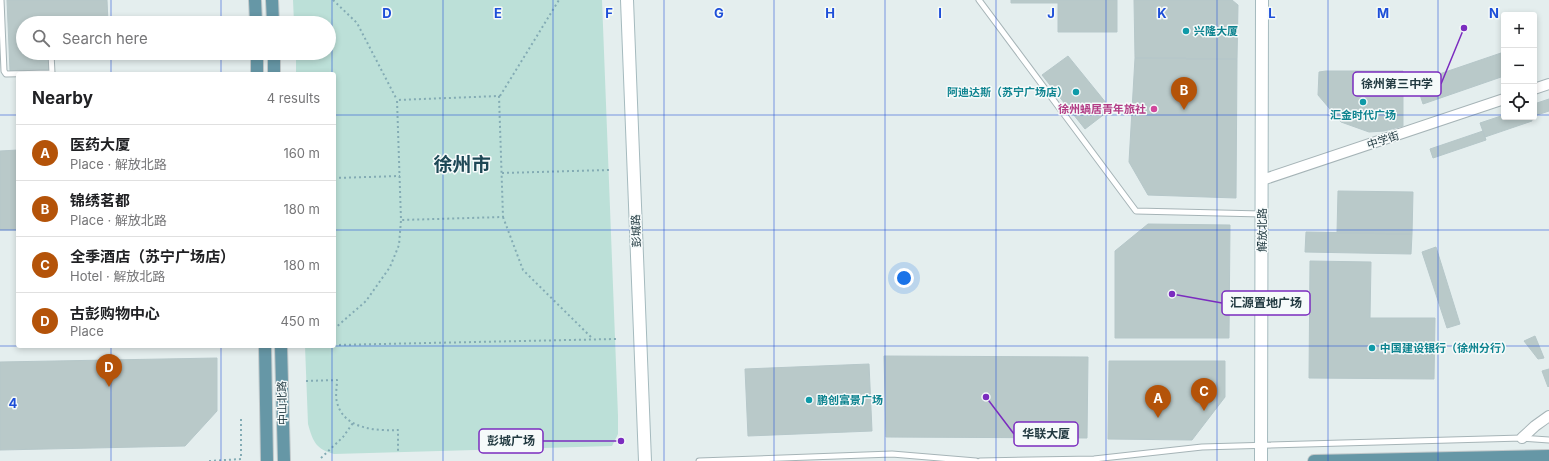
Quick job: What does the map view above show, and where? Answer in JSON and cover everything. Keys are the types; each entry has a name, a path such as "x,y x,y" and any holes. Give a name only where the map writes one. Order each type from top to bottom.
{"main road":[{"path":"255,0 256,16"},
{"path":"272,0 273,16"},
{"name":"彭城路","path":"627,0 646,461"},
{"name":"解放北路","path":"1261,461 1262,0"},
{"path":"256,60 257,72"},
{"path":"274,60 274,72"},
{"name":"中山北路","path":"265,348 267,461"},
{"name":"中山北路","path":"281,348 284,461"},
{"path":"1314,461 1549,456"}],"street":[{"path":"1537,88 1549,84"},
{"name":"中学街","path":"1262,180 1501,100"},
{"path":"1522,438 1549,416"}],"lane":[{"path":"1,0 4,71 6,74 16,74"},
{"path":"979,0 1136,211 1262,214"},
{"path":"51,60 52,72"},
{"path":"980,461 1094,459 1202,447 1522,438 1549,440"},
{"path":"699,461 892,454 976,461"}],"path":[{"path":"333,0 357,23 397,100 401,220 399,245 390,267 366,301 336,327"},
{"path":"559,0 499,96 503,217 523,270 593,339"},
{"path":"397,100 499,96"},
{"path":"502,173 609,170"},
{"path":"336,178 400,176"},
{"path":"401,220 503,217"},
{"path":"336,345 616,339"},
{"path":"306,381 337,380 337,402 342,412 353,423 363,428 398,430 398,452"},
{"path":"209,461 241,460 241,417"},
{"path":"321,458 343,437 353,423"}],"green space":[{"path":"293,0 602,0 618,416 618,434 612,446 334,454 323,450 316,444 308,424 305,348 336,348 336,72 296,72 296,60 336,60 336,16 294,16"}],"building":[{"path":"7,0 107,0 108,16 16,16 16,60 48,60 49,70 10,71"},
{"path":"1011,0 1117,0 1117,32 1058,32 1058,3 1011,3"},
{"name":"兴隆大厦","path":"1134,0 1232,0 1238,5 1237,59 1135,58"},
{"path":"1501,53 1501,77 1423,104 1416,82"},
{"name":"阿迪达斯（苏宁广场店）","path":"1068,56 1111,109 1085,129 1042,75"},
{"path":"1135,58 1237,59 1236,198 1148,195 1129,162"},
{"name":"汇金时代广场","path":"1403,71 1403,126 1384,131 1369,132 1341,122 1318,95 1319,72"},
{"path":"1549,99 1549,111 1537,115 1537,103"},
{"path":"1501,116 1501,120 1532,121 1485,137 1480,123"},
{"path":"1483,131 1486,140 1433,158 1430,149"},
{"path":"16,150 16,230 0,230 0,151"},
{"path":"1338,191 1413,192 1412,234 1337,233"},
{"path":"1148,224 1230,225 1229,338 1115,338 1115,251"},
{"path":"1306,232 1412,234 1411,254 1305,252"},
{"path":"1436,247 1460,324 1447,328 1422,252"},
{"name":"中国建设银行（徐州分行）","path":"1310,261 1371,262 1370,318 1435,318 1434,379 1309,378"},
{"path":"1535,336 1544,358 1538,359 1524,341"},
{"path":"884,356 1088,357 1087,438 886,437"},
{"path":"217,358 217,411 185,446 0,450 0,362"},
{"path":"1109,361 1225,361 1225,397 1192,440 1108,439"},
{"name":"鹏创富景广场","path":"869,364 872,431 748,436 745,369"},
{"path":"1549,369 1549,386 1548,387 1542,371"}],"place":[{"name":"徐州第三中学","path":"1464,28"},
{"name":"兴隆大厦","path":"1186,31"},
{"name":"阿迪达斯（苏宁广场店）","path":"1076,92"},
{"name":"汇金时代广场","path":"1363,102"},
{"name":"徐州蝸居青年旅社","path":"1154,109"},
{"name":"锦绣茗都","path":"1184,110"},
{"name":"汇源置地广场","path":"1172,294"},
{"name":"中国建设银行（徐州分行）","path":"1372,348"},
{"name":"古彭购物中心","path":"109,387"},
{"name":"华联大厦","path":"986,397"},
{"name":"鹏创富景广场","path":"809,400"},
{"name":"全季酒店（苏宁广场店）","path":"1204,411"},
{"name":"医药大厦","path":"1158,418"},
{"name":"彭城广场","path":"621,441"}],"district":[{"name":"徐州市","path":"462,164"}]}
